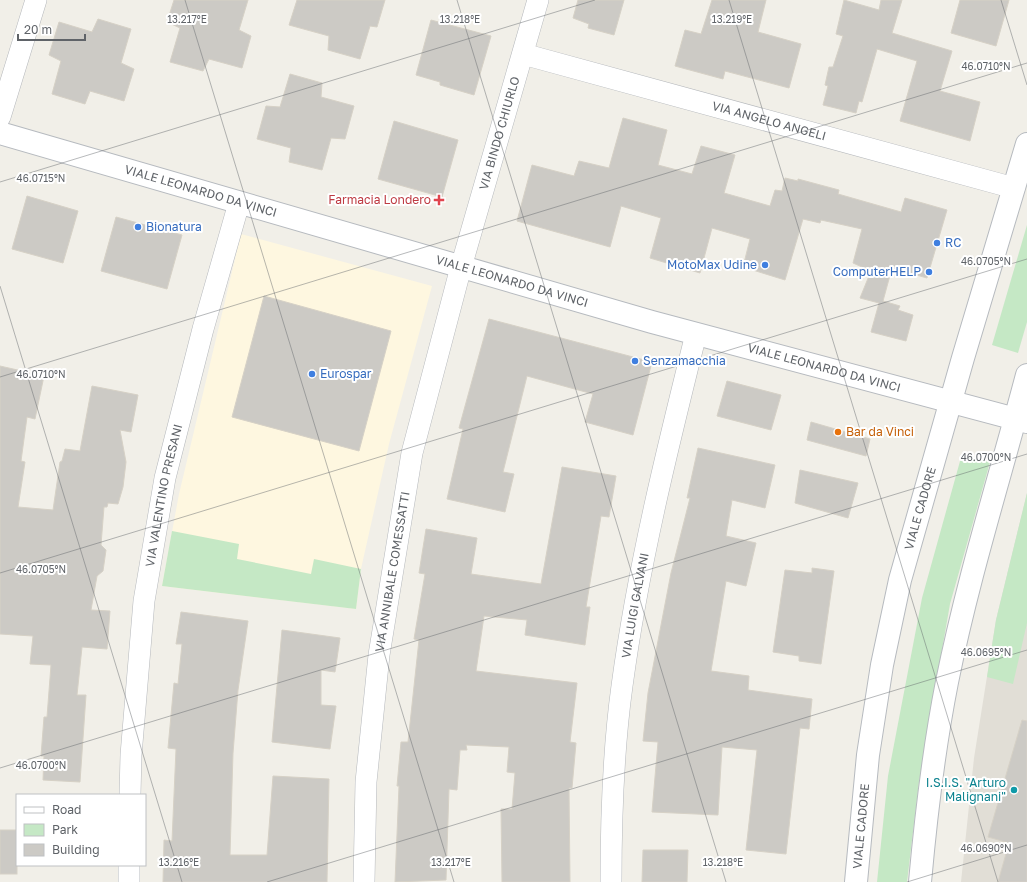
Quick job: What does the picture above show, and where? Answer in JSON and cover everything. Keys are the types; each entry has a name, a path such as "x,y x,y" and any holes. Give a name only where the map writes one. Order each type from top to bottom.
{"main road":[{"name":"VIALE LEONARDO DA VINCI","path":"0,133 696,334 1021,420"},
{"name":"VIALE CADORE","path":"856,882 868,755 882,665 900,580 1027,144"},
{"path":"920,882 929,785 947,682 964,610 1021,420 1027,375"}],"street":[{"path":"0,117 36,0"},
{"name":"VIA BINDO CHIURLO","path":"461,267 538,0"},
{"name":"VIA ANGELO ANGELI","path":"523,54 1014,188"},
{"name":"VIA VALENTINO PRESANI","path":"130,794 131,756 144,601 165,478 203,329 239,203"},
{"name":"VIA ANNIBALE COMESSATTI","path":"364,882 366,782 380,655 412,452 461,267"},
{"name":"VIA LUIGI GALVANI","path":"611,882 612,791 621,686 641,564 696,334"},
{"path":"128,882 129,866"}],"shaded area":[{"path":"241,234 432,286 389,444 361,569 356,609 162,586 179,494"},
{"path":"1027,493 1027,882 961,882 974,758 996,620"}],"green space":[{"path":"1027,225 1027,322 1018,353 992,345"},
{"path":"962,454 990,462 950,604 919,782 907,882 877,882 888,776 922,598"},
{"path":"1027,493 1027,623 1013,684 987,677 996,620"},
{"path":"172,531 239,544 237,559 311,574 314,559 361,569 356,609 162,586"}],"building":[{"path":"174,0 248,0 239,30 251,36 242,68 209,59 203,71 170,62 180,28 167,22"},
{"path":"297,0 385,0 377,27 370,26 360,59 328,50 329,36 289,25"},
{"path":"578,0 624,0 614,35 588,28 589,24 573,18"},
{"path":"712,0 766,0 758,32 801,44 789,88 725,71 723,79 675,66 685,30 701,34"},
{"path":"844,0 879,10 881,0 902,0 892,33 952,51 940,91 980,102 970,141 900,121 917,61 877,49 862,102 859,101 856,113 823,105 828,86 825,85 829,67 833,67 843,36 836,34"},
{"path":"960,0 1009,0 996,46 951,33"},
{"path":"98,19 131,29 121,63 134,69 124,101 90,91 85,104 52,94 61,61 49,55 59,22 92,32"},
{"path":"431,20 491,36 474,95 440,85 440,82 416,75"},
{"path":"290,74 322,83 321,97 354,106 345,139 331,138 322,170 289,162 291,148 257,139 266,106 280,107"},
{"path":"623,118 667,130 658,165 692,174 701,146 735,155 724,193 770,206 775,190 782,191 785,178 798,181 798,179 839,190 838,194 901,212 905,198 947,210 927,278 892,268 883,301 900,306 898,310 913,315 906,341 871,332 879,303 860,298 871,271 853,263 862,229 821,220 820,223 803,219 785,280 743,267 750,239 712,228 700,273 650,258 661,218 621,206 610,247 517,221 532,165 574,176 579,161 609,168"},
{"path":"394,121 458,140 442,197 378,179"},
{"path":"27,196 78,211 63,263 12,249"},
{"path":"116,217 182,235 167,289 101,271"},
{"name":"Eurospar","path":"264,296 391,331 359,451 232,417"},
{"path":"489,319 652,362 633,435 585,422 593,394 527,376 503,472 514,474 505,512 447,499 463,429 459,428"},
{"path":"0,366 44,376 35,419 27,417 21,461 25,462 18,507 53,510 60,462 62,461 65,449 80,451 92,386 138,395 131,432 120,430 126,462 123,487 118,504 108,503 107,507 104,507 101,545 106,550 103,571 97,576 91,610 110,611 107,649 82,647 77,695 86,695 80,782 43,780 44,756 41,756 44,717 47,717 51,665 30,664 33,636 0,634"},
{"path":"727,381 781,395 771,430 717,416"},
{"path":"811,422 870,439 866,456 807,440"},
{"path":"698,448 775,465 765,508 732,500 726,536 756,543 746,586 726,581 711,671 749,676 748,690 812,699 809,729 800,728 786,854 746,850 757,750 722,747 718,815 652,812 658,742 643,741 648,693 671,573 690,498 687,498"},
{"path":"562,467 616,476 609,517 601,516 586,607 590,607 585,645 525,635 527,620 484,616 476,671 577,683 570,742 576,743 572,788 569,788 570,882 502,882 501,809 512,809 515,773 507,772 509,747 466,745 467,750 460,750 457,790 449,789 446,880 395,882 399,786 397,786 401,742 408,742 419,640 414,639 425,574 419,573 426,529 477,538 471,574 541,584"},
{"path":"800,470 858,483 848,518 795,503"},
{"path":"812,568 834,571 821,664 799,661 799,656 773,652 785,570 812,573"},
{"path":"181,612 248,621 238,690 233,753 230,855 267,855 273,776 329,779 327,882 163,882 164,840 172,841 176,749 168,748 174,683 178,684 182,644 176,644"},
{"path":"282,630 340,638 335,672 321,670 321,705 336,706 330,749 272,742"},
{"name":"I.S.I.S. \"Arturo Malignani\"","path":"1022,720 1027,721 1027,882 998,882 1009,843 988,837"},
{"path":"0,830 16,830 17,874 0,874"},
{"path":"643,850 688,850 687,882 642,882"}],"place":[{"name":"Farmacia Londero","path":"439,200"},
{"name":"Bionatura","path":"138,227"},
{"name":"RC","path":"937,243"},
{"name":"MotoMax Udine","path":"765,265"},
{"name":"ComputerHELP","path":"929,272"},
{"name":"Senzamacchia","path":"635,361"},
{"name":"Eurospar","path":"312,374"},
{"name":"Bar da Vinci","path":"838,432"},
{"name":"I.S.I.S. \"Arturo Malignani\"","path":"1014,790"}]}
